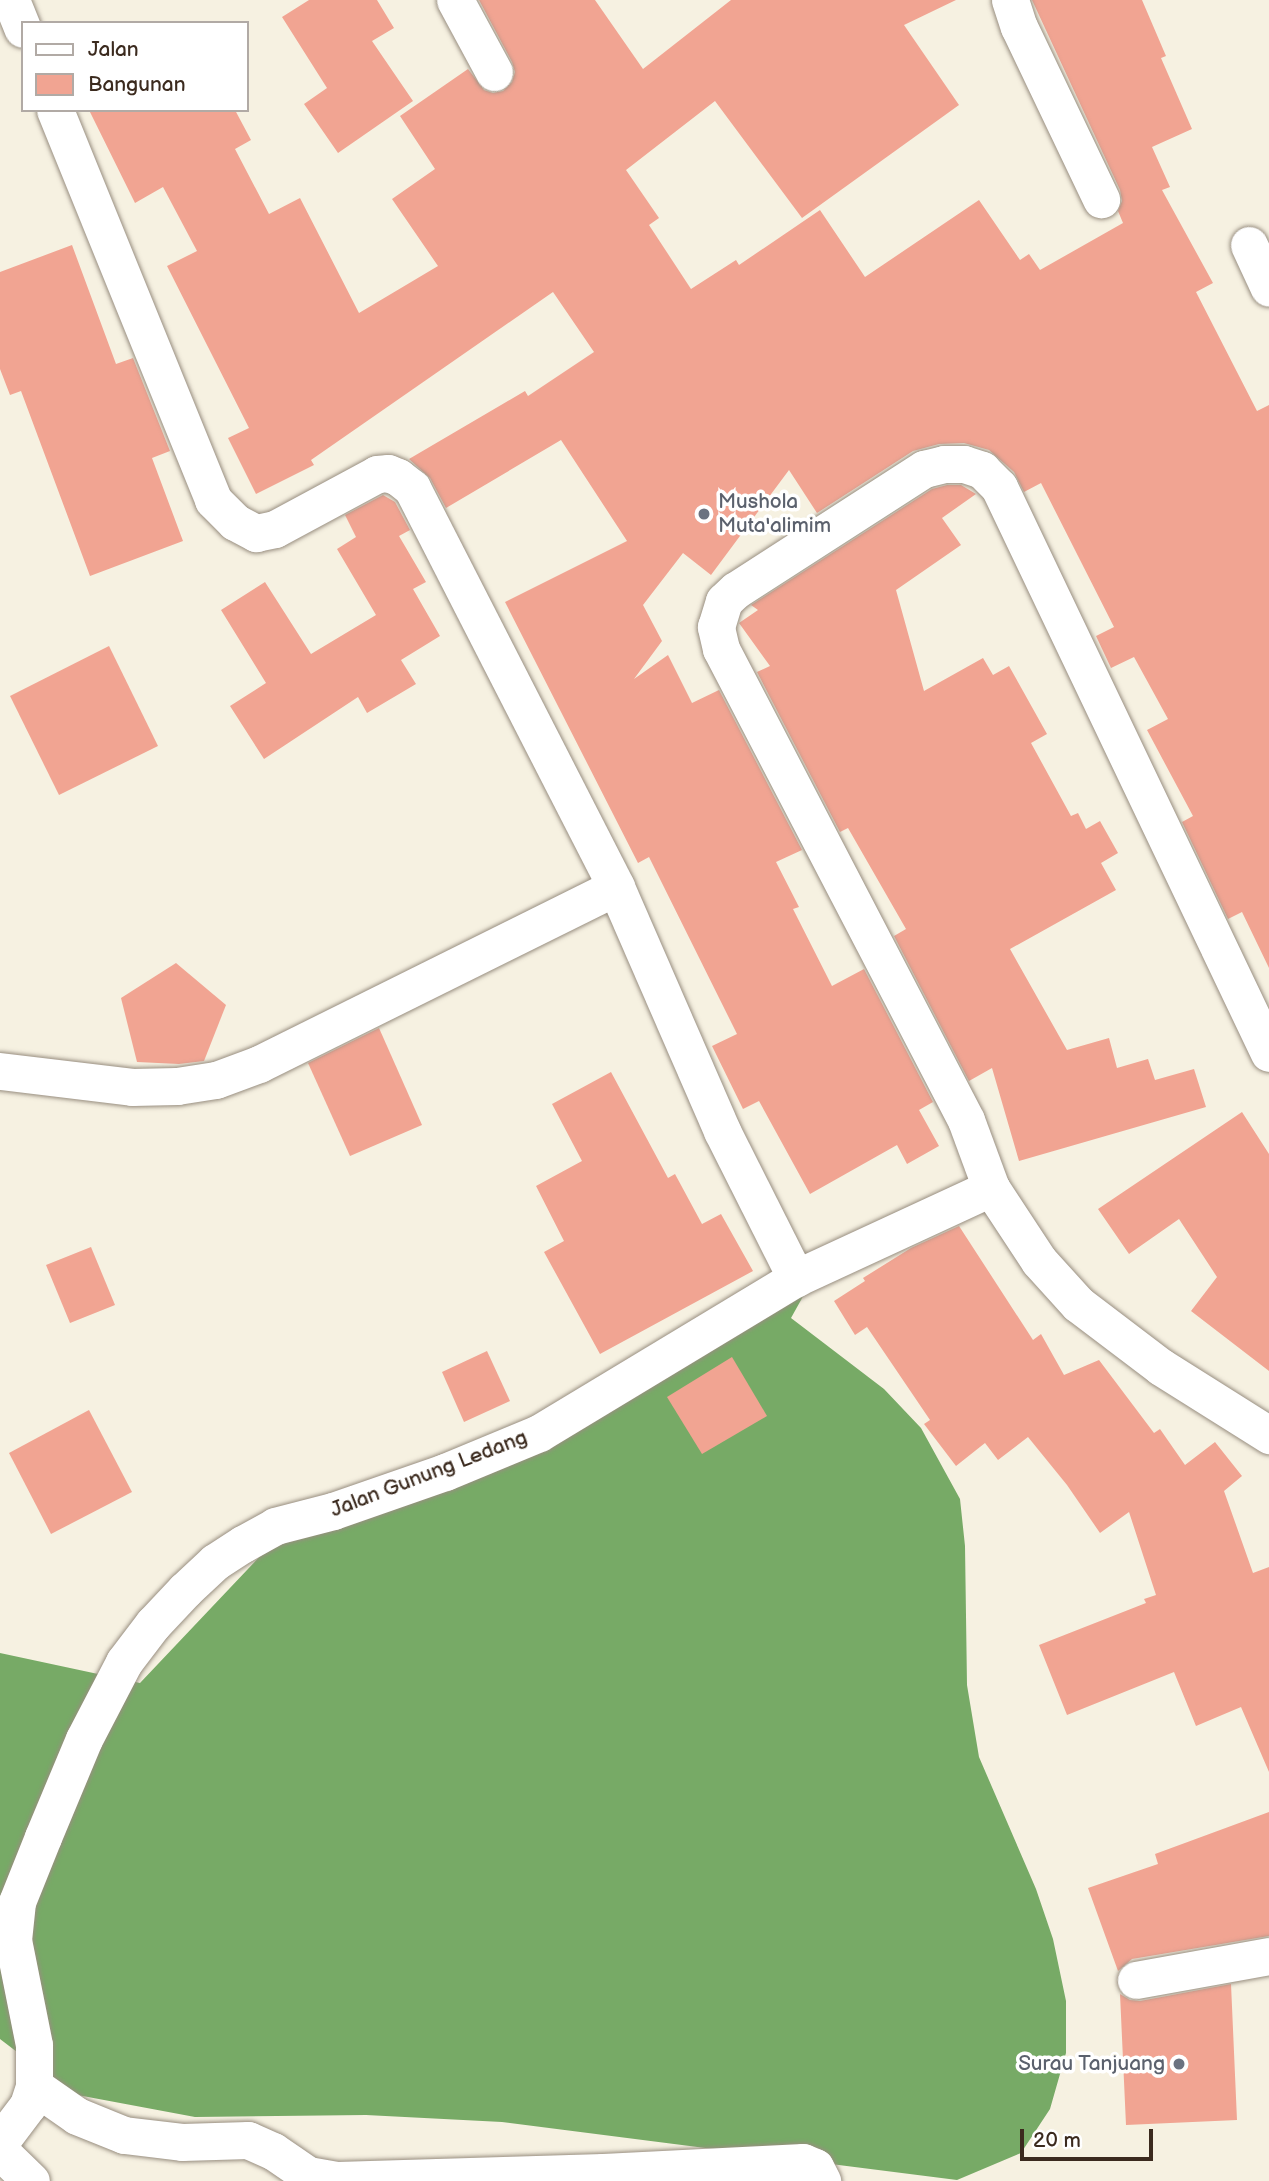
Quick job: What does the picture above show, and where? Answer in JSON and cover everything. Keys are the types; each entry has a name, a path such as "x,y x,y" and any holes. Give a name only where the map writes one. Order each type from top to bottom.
{"street":[{"path":"455,0 494,72"},
{"path":"1010,0 1019,27 1101,200"},
{"path":"56,112 213,500 235,522 256,533 275,529 377,474 388,473 412,488 616,887 723,1131 796,1278"},
{"path":"1249,245 1269,288"},
{"path":"1269,1053 999,486 982,470 964,464 944,464 924,469 736,590 724,601 716,627 721,649 966,1121 991,1188 1039,1261 1077,1304 1161,1367 1269,1435"},
{"path":"0,1071 132,1087 177,1086 216,1080 259,1064 616,887"},
{"name":"Jalan Gunung Ledang","path":"0,2142 28,2105 34,2086 34,2045 13,1940 17,1902 85,1739 124,1662 153,1625 215,1562 275,1526 333,1511 445,1472 538,1433 796,1278 991,1188"},
{"path":"1136,1980 1269,1956"},
{"path":"34,2086 77,2116 124,2135 182,2142 248,2140 273,2151 308,2175 337,2180 604,2177 803,2162 815,2167 822,2181"},
{"path":"0,2151 31,2181"}],"green space":[{"path":"811,1282 791,1318 884,1389 921,1428 960,1499 965,1546 967,1685 979,1757 1036,1889 1053,1939 1066,2001 1066,2053 1050,2109 1021,2153 957,2180 502,2122 366,2115 195,2117 72,2094 0,2039 0,1653 140,1683 265,1551 494,1463"}],"building":[{"path":"309,0 377,0 394,28 372,41 413,101 338,153 304,104 327,88 282,17"},
{"path":"479,0 595,0 643,69 731,0 956,0 904,25 959,105 802,218 715,101 626,170 659,218 649,225 691,289 736,260 739,265 820,210 865,277 979,200 1020,260 1029,254 1040,270 1123,223 1118,211 1122,201 1120,190 1032,0 1142,0 1166,56 1161,58 1192,129 1152,147 1170,187 1162,190 1213,283 1196,292 1257,411 1269,405 1269,968 1242,912 1228,919 1182,822 1193,816 1147,730 1168,719 1134,657 1111,668 1096,636 1114,627 1041,483 1024,492 1014,472 989,450 964,443 939,444 913,451 817,513 789,470 711,575 683,553 643,605 662,641 634,679 668,655 692,703 719,690 802,850 776,862 799,907 793,909 832,986 864,969 933,1102 919,1110 939,1146 907,1164 897,1145 810,1194 759,1101 743,1109 712,1046 737,1034 649,857 638,863 505,602 627,541 561,440 446,508 430,478 409,459 525,391 528,396 594,352 553,292 311,460 314,465 256,494 228,438 249,428 167,266 197,251 163,187 135,203 90,112 236,112 251,140 235,149 269,214 300,198 359,313 438,266 392,199 435,169 400,116 468,69 484,90 493,93 503,91 512,82 515,72"},
{"path":"72,245 116,364 133,358 170,451 152,458 183,541 90,576 21,391 10,395 0,369 0,272"},
{"path":"961,485 976,494 942,518 961,545 896,590 924,691 983,658 993,675 1009,666 1047,734 1031,743 1071,816 1078,813 1086,829 1100,821 1118,853 1101,863 1116,890 1010,949 1067,1050 1109,1038 1117,1068 1148,1059 1155,1080 1194,1069 1206,1107 1019,1161 992,1068 969,1081 894,936 906,929 848,828 840,832 757,672 770,666 739,623 758,610 751,605 932,489"},
{"path":"383,495 395,502 410,530 399,536 426,582 413,589 440,636 401,660 416,684 367,713 358,697 264,759 230,706 266,683 221,610 265,582 311,654 376,615 337,549 356,537 345,515"},
{"path":"109,646 158,746 59,795 10,696"},
{"path":"176,963 226,1005 204,1061 179,1064 137,1062 121,998"},
{"path":"379,1028 422,1125 350,1156 308,1063"},
{"path":"611,1072 668,1178 675,1174 702,1224 721,1214 753,1271 600,1354 544,1252 564,1241 536,1186 582,1161 552,1104"},
{"path":"1242,1112 1269,1154 1269,1371 1191,1311 1217,1277 1179,1219 1129,1254 1098,1209"},
{"path":"959,1226 1033,1340 1041,1334 1064,1375 1099,1360 1154,1433 1160,1429 1185,1465 1215,1442 1242,1476 1224,1491 1253,1573 1269,1567 1269,1772 1241,1707 1196,1726 1174,1672 1067,1715 1039,1645 1146,1603 1144,1599 1156,1595 1129,1512 1100,1533 1067,1485 1028,1437 998,1460 985,1443 956,1466 924,1424 930,1420 867,1327 855,1335 834,1301 865,1281 863,1278 911,1248"},
{"path":"91,1247 115,1305 70,1323 46,1265"},
{"path":"487,1351 510,1401 464,1422 442,1372"},
{"path":"732,1357 767,1416 702,1454 667,1397"},
{"path":"89,1410 132,1492 51,1534 9,1453"},
{"path":"1269,1812 1269,1936 1132,1959 1118,1971 1088,1888 1158,1864 1155,1854"},
{"name":"Surau Tanjuang","path":"1231,1984 1237,2120 1126,2125 1120,1994 1130,2000 1140,2001"}],"place":[{"name":"Mushola Muta'alimim","path":"704,514"},
{"name":"Surau Tanjuang","path":"1179,2064"}]}
